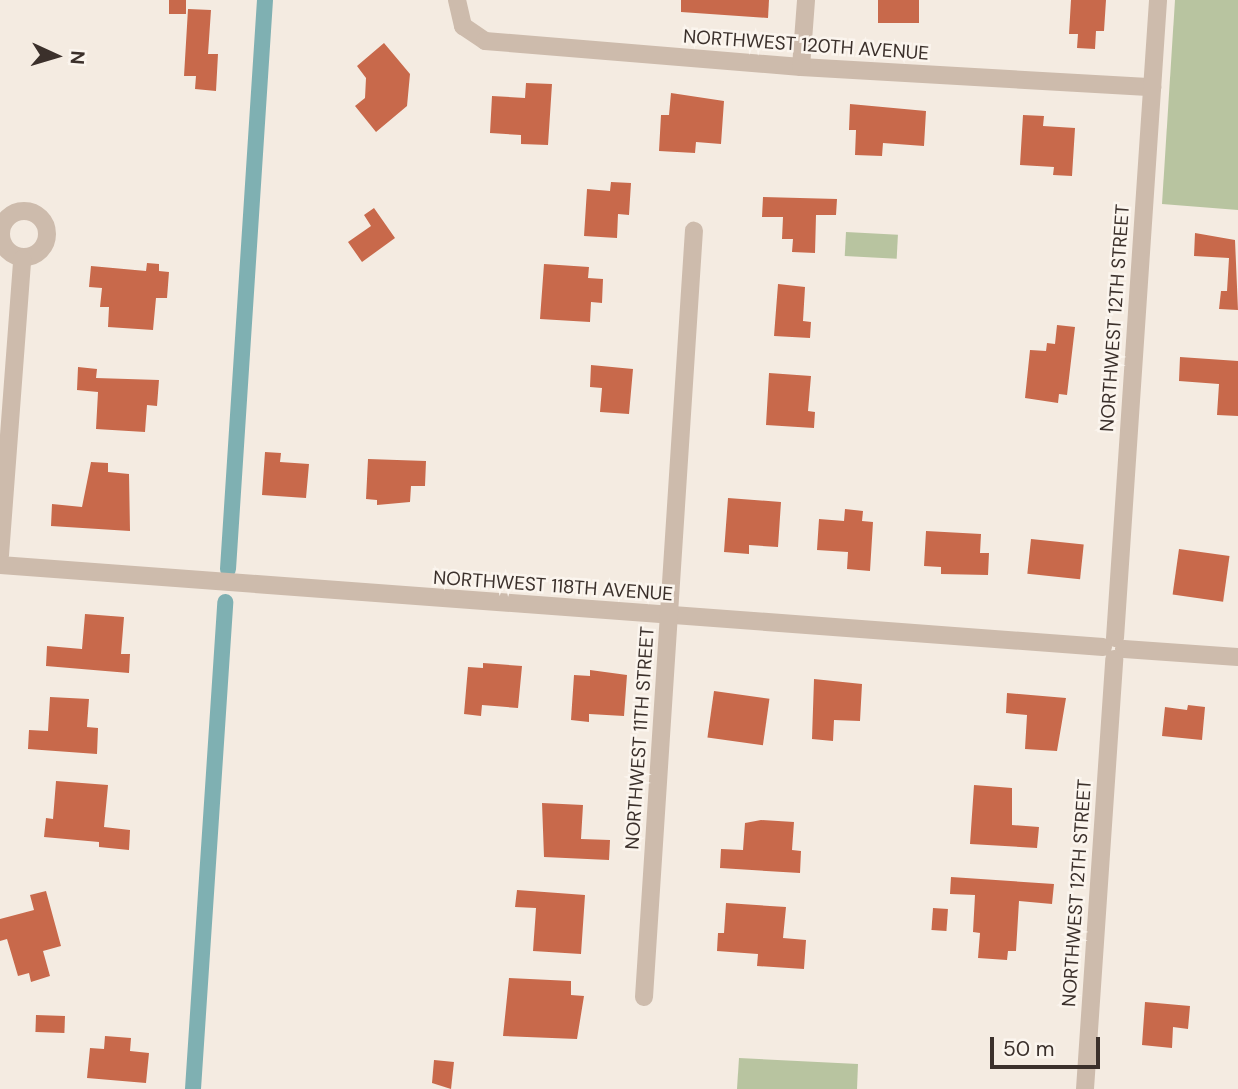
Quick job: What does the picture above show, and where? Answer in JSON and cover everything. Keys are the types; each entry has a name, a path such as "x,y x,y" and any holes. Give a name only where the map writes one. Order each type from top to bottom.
{"street":[{"name":"NORTHWEST 120TH AVENUE","path":"457,0 463,26 485,41 801,67 1152,87"},
{"path":"801,67 806,0"},
{"name":"NORTHWEST 12TH STREET","path":"1084,1089 1158,0"},
{"name":"NORTHWEST 11TH STREET","path":"644,997 694,231"},
{"path":"0,555 22,259"},
{"name":"NORTHWEST 118TH AVENUE","path":"0,565 1238,657"}],"green space":[{"path":"1175,0 1238,0 1238,210 1162,204"},
{"path":"846,232 898,235 897,259 845,256"},
{"path":"739,1058 858,1064 857,1089 737,1089"}],"building":[{"path":"169,0 186,0 186,14 169,14"},
{"path":"681,0 769,0 768,18 681,12"},
{"path":"878,0 919,0 919,23 878,23"},
{"path":"1071,0 1106,0 1104,31 1096,31 1095,49 1077,48 1078,34 1069,34"},
{"path":"188,9 211,10 208,54 218,54 216,91 195,89 196,76 184,76"},
{"path":"384,43 410,74 407,106 376,132 355,106 365,98 366,78 357,66"},
{"path":"526,83 552,84 548,145 521,144 521,135 490,133 492,96 525,98"},
{"path":"671,93 724,101 721,144 696,142 695,153 659,151 661,115 669,115"},
{"path":"850,104 926,111 924,146 883,143 882,156 855,155 856,130 849,130"},
{"path":"1023,115 1044,116 1043,126 1075,128 1072,176 1053,175 1054,167 1020,165"},
{"path":"611,182 631,183 629,215 618,214 617,238 584,236 587,189 610,191"},
{"path":"763,197 837,199 836,215 816,215 815,253 792,252 793,239 782,239 783,217 762,217"},
{"path":"374,208 395,238 362,262 348,242 371,226 364,215"},
{"path":"1195,233 1235,240 1238,310 1219,309 1221,291 1227,291 1229,258 1194,256"},
{"path":"147,263 159,264 159,271 169,272 167,298 156,298 153,330 108,327 109,307 100,307 102,288 89,287 91,266 146,271"},
{"path":"544,264 589,267 588,278 603,279 602,303 591,302 590,322 540,319"},
{"path":"778,284 805,287 803,321 811,322 810,338 774,336"},
{"path":"1057,325 1075,327 1067,395 1059,394 1058,403 1025,398 1030,350 1046,351 1047,343 1055,344"},
{"path":"1180,357 1238,361 1238,416 1217,415 1219,384 1179,381"},
{"path":"591,365 633,369 629,414 600,412 602,388 590,387"},
{"path":"78,367 97,369 96,378 159,380 157,406 147,405 145,432 96,429 98,392 77,390"},
{"path":"769,373 811,376 808,411 815,412 814,428 766,425"},
{"path":"265,452 281,453 280,462 309,464 306,498 262,495"},
{"path":"368,459 426,461 425,486 411,486 410,502 377,505 377,500 366,499"},
{"path":"91,462 108,463 108,472 129,474 130,531 51,526 52,504 82,507"},
{"path":"728,498 781,502 778,547 749,545 749,554 724,552"},
{"path":"845,509 863,511 862,521 873,522 870,571 847,569 848,552 817,550 819,519 844,521"},
{"path":"926,531 981,534 980,553 989,553 988,575 941,574 941,567 924,566"},
{"path":"1031,539 1084,545 1080,579 1027,574"},
{"path":"1179,549 1230,556 1223,602 1173,595"},
{"path":"85,614 124,617 121,654 130,654 129,673 46,666 47,646 82,649"},
{"path":"483,663 522,666 518,708 482,705 481,716 464,714 468,667 483,668"},
{"path":"590,670 627,675 624,716 589,714 589,722 571,720 574,675 590,676"},
{"path":"814,679 862,684 860,721 834,720 833,741 812,739"},
{"path":"714,691 769,699 763,745 707,738"},
{"path":"1007,693 1066,698 1057,751 1025,749 1027,715 1006,713"},
{"path":"50,697 89,699 87,727 98,728 97,754 28,749 29,730 48,731"},
{"path":"1188,705 1205,707 1202,740 1162,736 1165,707 1187,710"},
{"path":"56,781 108,785 104,827 130,830 129,850 99,847 99,842 44,837 46,818 53,819"},
{"path":"974,785 1012,788 1012,825 1039,827 1037,848 970,844"},
{"path":"542,803 583,805 581,839 610,840 609,860 544,857"},
{"path":"761,820 794,822 792,850 801,851 800,873 720,868 721,849 743,850 745,823"},
{"path":"951,877 1054,884 1052,904 1019,901 1016,951 1008,951 1007,960 978,958 980,933 973,932 975,895 950,894"},
{"path":"517,890 585,895 581,954 533,951 536,908 515,907"},
{"path":"46,891 61,946 43,951 50,976 31,982 29,973 18,976 7,939 0,941 0,919 34,910 30,895"},
{"path":"726,903 786,907 783,938 806,940 804,969 757,966 758,954 717,951 718,933 724,933"},
{"path":"933,908 948,909 946,931 931,930"},
{"path":"509,978 571,981 571,995 584,996 577,1039 503,1036"},
{"path":"1145,1002 1190,1006 1188,1029 1173,1027 1172,1048 1142,1045"},
{"path":"36,1015 65,1016 64,1033 35,1032"},
{"path":"105,1036 131,1038 130,1051 149,1053 146,1083 87,1078 90,1048 104,1049"},
{"path":"434,1060 454,1062 451,1089 432,1083"}],"waterway":[{"path":"228,569 265,0"},
{"path":"193,1089 225,602"}]}
